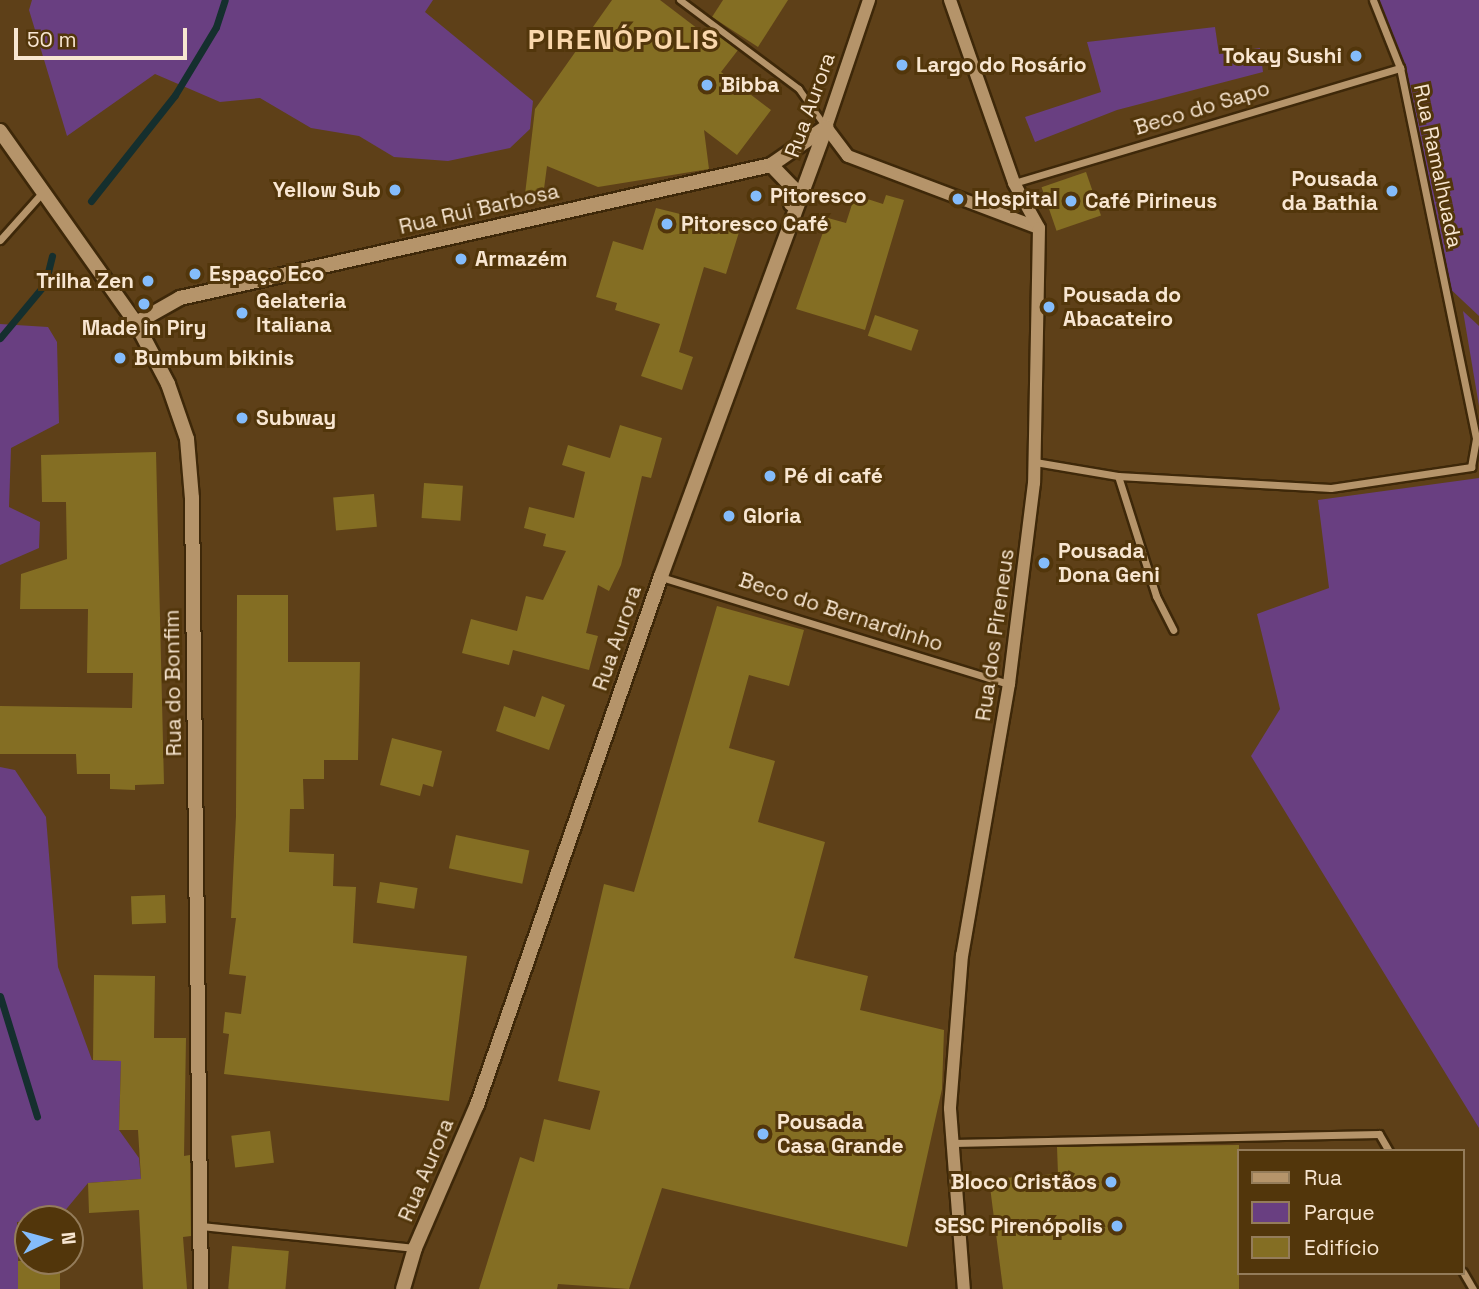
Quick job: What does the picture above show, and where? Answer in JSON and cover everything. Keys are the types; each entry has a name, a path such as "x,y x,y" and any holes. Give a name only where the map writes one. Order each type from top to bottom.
{"main road":[{"name":"Rua Rui Barbosa","path":"136,323 180,298 771,165 826,127"},
{"name":"Rua Aurora","path":"403,1289 415,1248 477,1105 661,576 826,127"},
{"name":"Rua do Bonfim","path":"0,131 41,194 136,323 168,384 187,439 192,498 201,1289"},
{"path":"771,165 793,188 790,219"}],"street":[{"path":"680,0 799,89 848,156 1039,228"},
{"name":"Rua Aurora","path":"826,127 869,0"},
{"path":"950,0 1014,183 1039,228"},
{"name":"Rua Ramalhuada","path":"1118,475 1331,488 1471,467 1476,438 1400,68 1373,0"},
{"name":"Beco do Sapo","path":"1014,183 1400,68"},
{"path":"0,240 41,194"},
{"name":"Rua dos Pireneus","path":"964,1289 950,1109 962,956 1009,684 1035,462 1039,228"},
{"path":"1035,462 1118,475 1156,596 1173,630"},
{"name":"Beco do Bernardinho","path":"661,576 1009,684"},
{"path":"953,1143 1379,1134 1388,1149"},
{"path":"201,1226 415,1248"}],"green space":[{"path":"32,0 433,0 425,12 533,101 530,129 510,148 448,161 394,157 359,136 311,128 260,98 220,102 155,74 67,136 29,10"},
{"path":"1373,0 1479,0 1479,316 1445,284 1400,68"},
{"path":"1215,27 1219,54 1260,48 1263,72 1117,110 1035,142 1025,117 1101,92 1087,42"},
{"path":"1463,311 1479,326 1479,406"},
{"path":"0,324 48,327 57,342 59,423 11,448 9,507 40,522 39,548 0,565"},
{"path":"1479,478 1479,1128 1251,756 1280,709 1257,614 1329,588 1318,500"},
{"path":"0,767 15,770 46,817 58,967 92,1060 121,1061 119,1130 139,1158 141,1179 88,1183 70,1205 14,1205 14,1275 19,1275 19,1289 0,1289"}],"building":[{"path":"612,0 660,0 702,32 706,27 738,50 721,72 771,110 737,155 704,130 709,169 598,187 547,166 542,204 524,203 535,109"},
{"path":"723,0 788,0 758,47 712,17"},
{"name":"Café Pirineus","path":"1086,172 1101,215 1057,231 1042,187"},
{"path":"855,195 883,204 886,195 904,200 865,330 796,309 828,218 846,223"},
{"path":"656,208 740,229 726,274 704,267 679,352 693,357 682,390 641,376 660,324 615,310 617,303 596,297 613,241 643,250"},
{"path":"875,315 918,330 911,351 868,336"},
{"path":"620,425 662,438 651,478 642,476 621,565 609,591 598,585 586,633 598,636 589,670 513,650 509,665 462,653 471,619 517,631 526,596 543,600 566,551 543,546 546,534 524,528 529,507 574,518 585,472 562,465 568,445 610,458"},
{"path":"156,452 164,784 135,785 135,790 110,789 110,774 77,774 76,754 0,754 0,706 132,708 133,673 87,673 88,609 20,609 21,574 67,559 66,502 42,502 41,455"},
{"path":"424,483 463,486 460,521 422,518"},
{"path":"374,494 377,527 336,530 333,498"},
{"path":"237,595 288,595 288,662 360,662 358,760 324,760 324,779 303,779 304,809 290,809 289,852 334,854 333,886 356,887 353,943 467,956 449,1101 224,1074 229,1034 223,1033 225,1012 241,1014 246,976 229,974 236,918 231,918 236,816"},
{"path":"717,606 804,630 789,686 749,675 729,748 775,761 758,822 825,842 794,958 868,976 860,1010 944,1030 942,1089 907,1247 662,1188 629,1289 558,1284 557,1289 479,1289 520,1157 534,1162 544,1119 590,1130 600,1091 558,1081 604,884 634,892"},
{"path":"542,696 565,705 549,750 496,731 504,706 535,717"},
{"path":"392,738 442,751 433,787 423,784 420,796 380,785"},
{"path":"456,835 529,851 522,884 449,868"},
{"path":"380,882 418,888 414,909 377,903"},
{"path":"165,895 166,923 132,924 131,896"},
{"path":"94,975 155,976 154,1038 186,1038 184,1156 190,1155 191,1236 183,1237 187,1289 143,1289 139,1210 89,1213 88,1183 141,1179 138,1130 119,1130 121,1061 93,1060"},
{"path":"270,1131 274,1163 235,1168 231,1136"},
{"name":"SESC Pirenópolis","path":"1239,1145 1239,1289 1003,1289 989,1179 1058,1174 1057,1147"},
{"path":"232,1246 289,1251 285,1289 228,1289"},
{"path":"18,1275 60,1275 60,1289 18,1289"}],"waterway":[{"path":"91,201 175,95 216,27 225,0"},
{"path":"0,338 45,284 52,256"},
{"path":"0,996 37,1116"}],"place":[{"name":"Tokay Sushi","path":"1356,56"},
{"name":"Largo do Rosário","path":"902,65"},
{"name":"Bibba","path":"707,85"},
{"name":"Yellow Sub","path":"395,190"},
{"name":"Pousada da Bathia","path":"1392,191"},
{"name":"Pitoresco","path":"756,196"},
{"name":"Hospital","path":"958,199"},
{"name":"Café Pirineus","path":"1071,201"},
{"name":"Pitoresco Café","path":"667,224"},
{"name":"Armazém","path":"461,259"},
{"name":"Espaço Eco","path":"195,274"},
{"name":"Trilha Zen","path":"148,281"},
{"name":"Made in Piry","path":"144,304"},
{"name":"Pousada do Abacateiro","path":"1049,307"},
{"name":"Gelateria Italiana","path":"242,313"},
{"name":"Bumbum bikinis","path":"120,358"},
{"name":"Subway","path":"242,418"},
{"name":"Pé di café","path":"770,476"},
{"name":"Gloria","path":"729,516"},
{"name":"Pousada Dona Geni","path":"1044,563"},
{"name":"Pousada Casa Grande","path":"763,1134"},
{"name":"Bloco Cristãos","path":"1111,1182"},
{"name":"SESC Pirenópolis","path":"1117,1226"}],"district":[{"name":"PIRENÓPOLIS","path":"624,39"}]}
